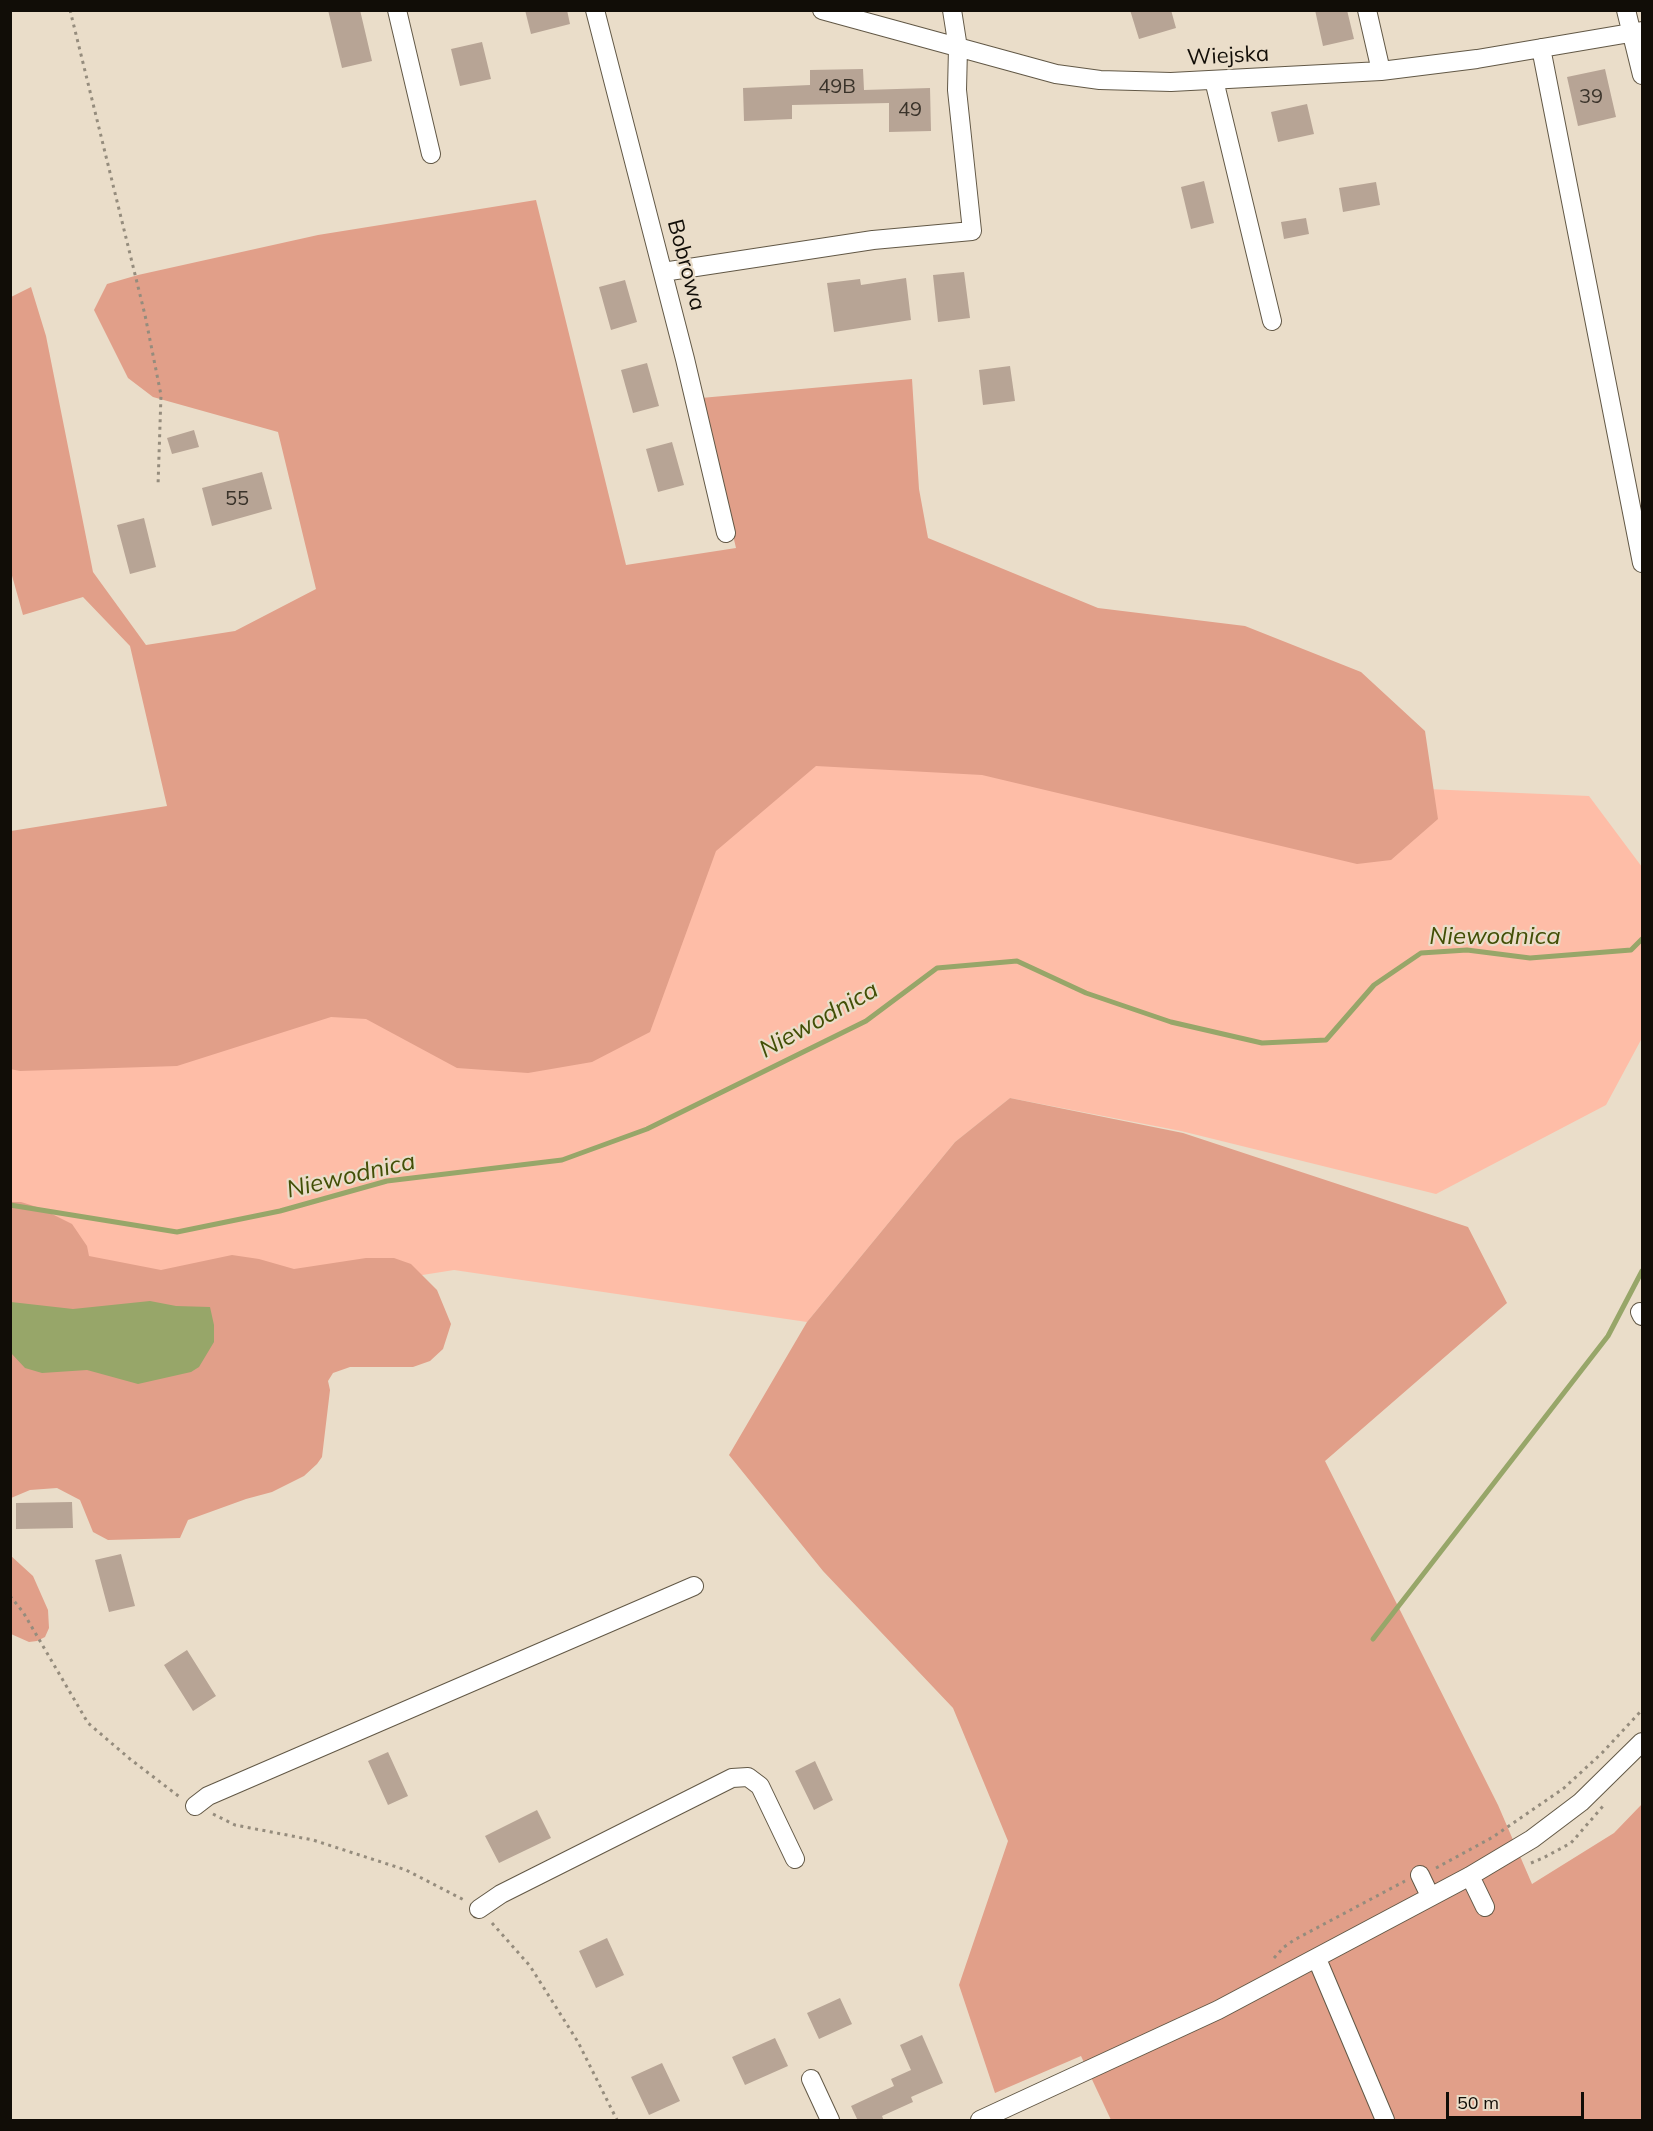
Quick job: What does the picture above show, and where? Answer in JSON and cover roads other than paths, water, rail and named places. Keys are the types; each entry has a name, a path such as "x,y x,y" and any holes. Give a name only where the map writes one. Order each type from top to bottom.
{"street":[{"path":"397,10 432,154"},
{"name":"Bobrowa","path":"595,10 686,359 726,533"},
{"name":"Wiejska","path":"822,10 1056,74 1100,80 1171,82 1381,71 1477,59 1637,32"},
{"path":"663,272 873,240 972,231 957,90 958,48 952,10"},
{"path":"1367,10 1381,71"},
{"path":"1626,10 1637,32 1642,75"},
{"path":"1541,48 1642,563"},
{"path":"1214,80 1272,321"},
{"path":"195,1806 208,1796 694,1586"},
{"path":"980,2121 1218,2010 1470,1876 1532,1839 1581,1802 1642,1742"},
{"path":"480,1909 501,1894 732,1778 748,1777 760,1786 795,1859"},
{"path":"1420,1875 1430,1896"},
{"path":"1470,1876 1485,1907"},
{"path":"1317,1959 1385,2121"},
{"path":"811,2079 830,2121"}],"waterway":[{"name":"Niewodnica","path":"10,1205 177,1232 280,1211 387,1181 562,1160 647,1129 866,1021 937,968 1017,961 1086,993 1171,1022 1262,1043 1326,1040 1374,985 1421,953 1467,950 1530,958 1631,950 1642,939"},
{"path":"1373,1639 1608,1336 1642,1271"}]}
